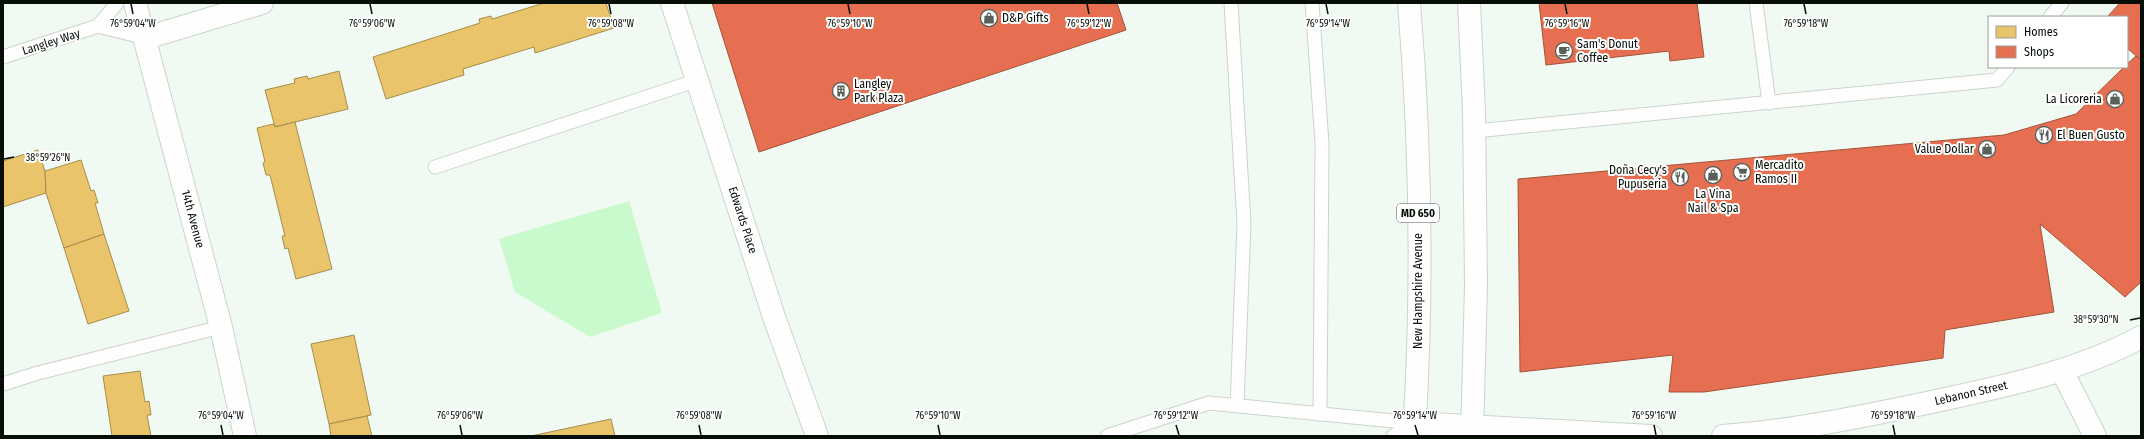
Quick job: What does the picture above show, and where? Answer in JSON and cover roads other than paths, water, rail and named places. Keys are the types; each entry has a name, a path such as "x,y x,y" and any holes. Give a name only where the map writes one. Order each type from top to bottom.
{"street":[{"name":"14th Avenue","path":"135,3 146,38 221,327 245,436"},
{"path":"146,38 262,3"},
{"name":"Edwards Place","path":"672,3 774,317 817,436"},
{"name":"New Hampshire Avenue","path":"1409,3 1414,59 1420,318 1414,429"},
{"path":"1468,3 1475,131 1476,285 1472,431"},
{"name":"Lebanon Street","path":"1723,436 1769,433 1869,415 1972,393 2062,371 2141,337"},
{"path":"2062,371 2095,436"},
{"path":"1414,429 1651,436"}],"lane":[{"path":"117,3 98,26 146,38"},
{"path":"1231,3 1244,224 1237,406"},
{"path":"1312,3 1322,143 1320,414"},
{"path":"1756,3 1769,103"},
{"path":"2051,16 2062,3"},
{"name":"Langley Way","path":"3,57 98,26"},
{"path":"1475,131 1997,80 2007,68"},
{"path":"435,167 698,80"},
{"path":"3,384 38,372 221,327"},
{"path":"1107,436 1208,403 1320,414 1414,429"},
{"path":"1393,436 1414,429"}],"place":[{"name":"D&P Gifts","path":"989,18"},
{"name":"Sam's Donut Coffee","path":"1564,51"},
{"name":"Langley Park Plaza","path":"841,91"},
{"name":"La Licoreria","path":"2115,99"},
{"name":"El Buen Gusto","path":"2044,135"},
{"name":"Value Dollar","path":"1987,149"},
{"name":"Mercadito Ramos II","path":"1742,172"},
{"name":"La Vina Nail & Spa","path":"1713,175"},
{"name":"Doña Cecy's Pupuseria","path":"1680,177"}]}
